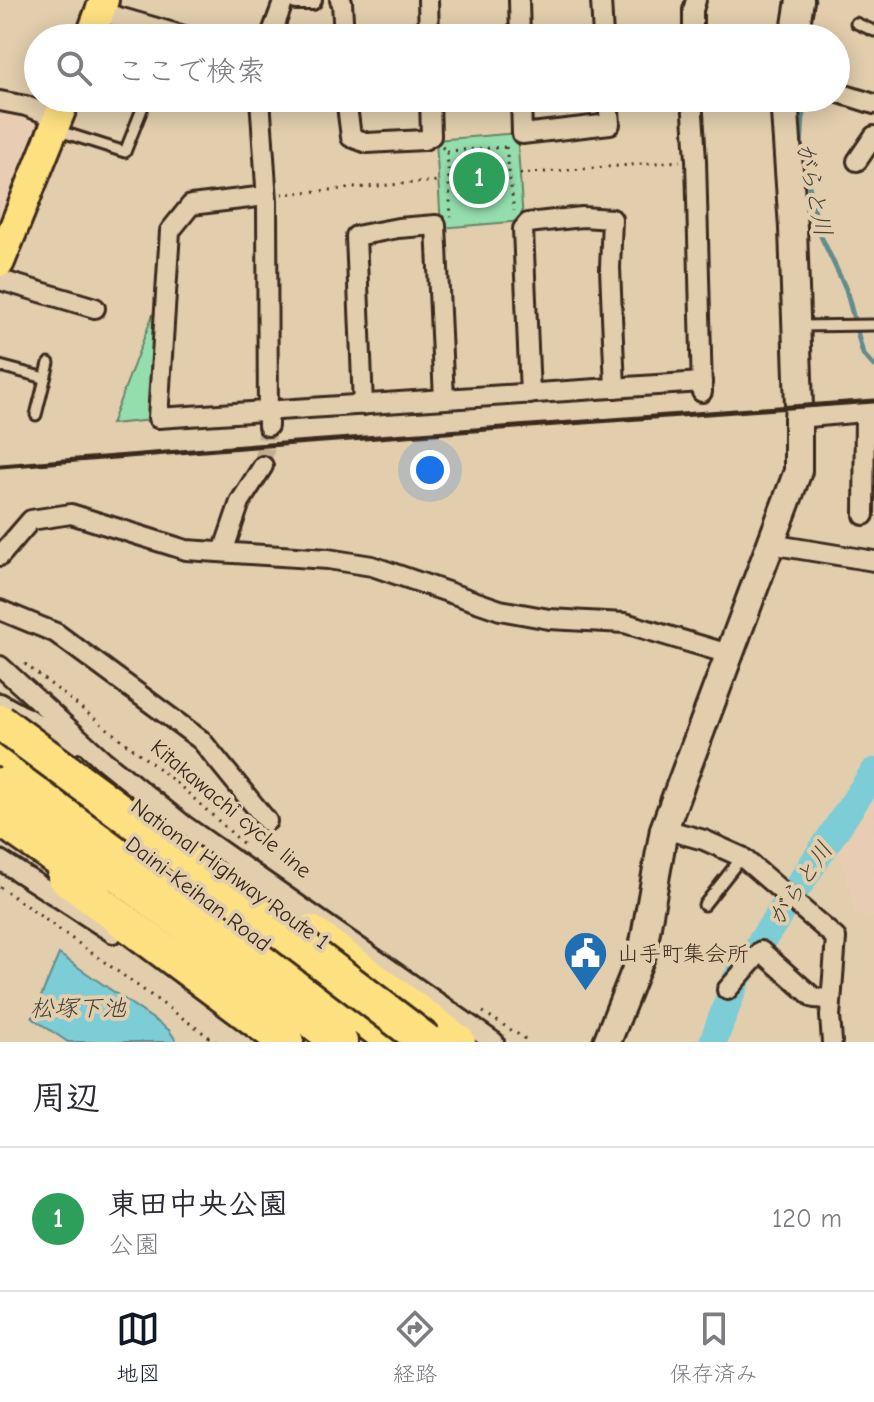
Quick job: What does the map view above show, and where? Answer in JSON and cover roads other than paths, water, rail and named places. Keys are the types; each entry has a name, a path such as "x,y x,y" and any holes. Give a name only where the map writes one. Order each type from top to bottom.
{"highway":[{"name":"National Highway Route 1","path":"0,705 458,1042"},
{"path":"0,722 427,1042"},
{"name":"Daini-Keihan Road","path":"0,746 395,1042"},
{"name":"Daini-Keihan Road","path":"0,785 340,1042"},
{"path":"0,818 271,1007 314,1042"},
{"path":"0,832 77,885 286,1042"}],"main road":[{"path":"0,262 59,115"}],"street":[{"path":"275,24 284,0"},
{"path":"296,0 312,0"},
{"path":"340,0 343,24"},
{"path":"428,0 429,24"},
{"path":"519,0 520,24"},
{"path":"601,0 602,24"},
{"path":"693,24 696,0"},
{"path":"796,24 800,0"},
{"path":"98,17 129,24"},
{"path":"850,96 874,104"},
{"path":"0,101 24,106"},
{"path":"261,112 266,196 268,419"},
{"path":"348,112 351,137 367,143 424,140 431,136 430,112"},
{"path":"521,112 522,134 610,124 609,112"},
{"path":"266,196 191,205 170,231 158,418 268,419 363,405 444,399 615,388 702,388 693,112"},
{"path":"607,1042 642,954 664,829 798,471 793,228 785,112"},
{"path":"857,161 874,136"},
{"path":"530,394 523,229 528,223 582,217 612,219 610,268 615,388"},
{"path":"363,405 356,236 436,225 444,399"},
{"path":"0,280 95,308"},
{"path":"798,418 870,412 864,515"},
{"path":"223,552 240,502 263,466"},
{"path":"0,556 31,520 71,514 186,550 328,559 372,566 500,610 549,619 625,623 729,654"},
{"path":"770,544 874,561"},
{"path":"0,610 56,633 201,740 267,821"},
{"path":"0,666 103,760 185,826 494,1042"},
{"path":"0,705 103,760"},
{"path":"664,829 704,840 742,857 836,938 830,1016 832,1042"},
{"path":"0,860 113,933 260,1042"},
{"path":"77,885 113,933"},
{"path":"727,990 761,951 814,998 831,999"}],"lane":[{"path":"856,23 874,31"},
{"path":"59,115 125,152 141,112"},
{"path":"795,326 869,325"},
{"path":"36,415 49,363"},
{"path":"0,366 45,378"},
{"path":"704,905 742,857"}],"water":[{"name":"松塚下池","path":"59,954 169,1030 177,1042 68,1042 32,1018"}],"waterway":[{"name":"がらと川","path":"810,24 814,0"},
{"name":"がらと川","path":"803,112 801,149 819,232 846,289 863,354 874,366"},
{"name":"がらと川","path":"713,1042 737,978 874,772"}],"tunnel":[{"path":"263,466 268,426"}],"railway":[{"path":"0,466 874,401"}],"place":[{"name":"東田中央公園","path":"479,178"},
{"name":"山手町集会所","path":"586,993"}]}
